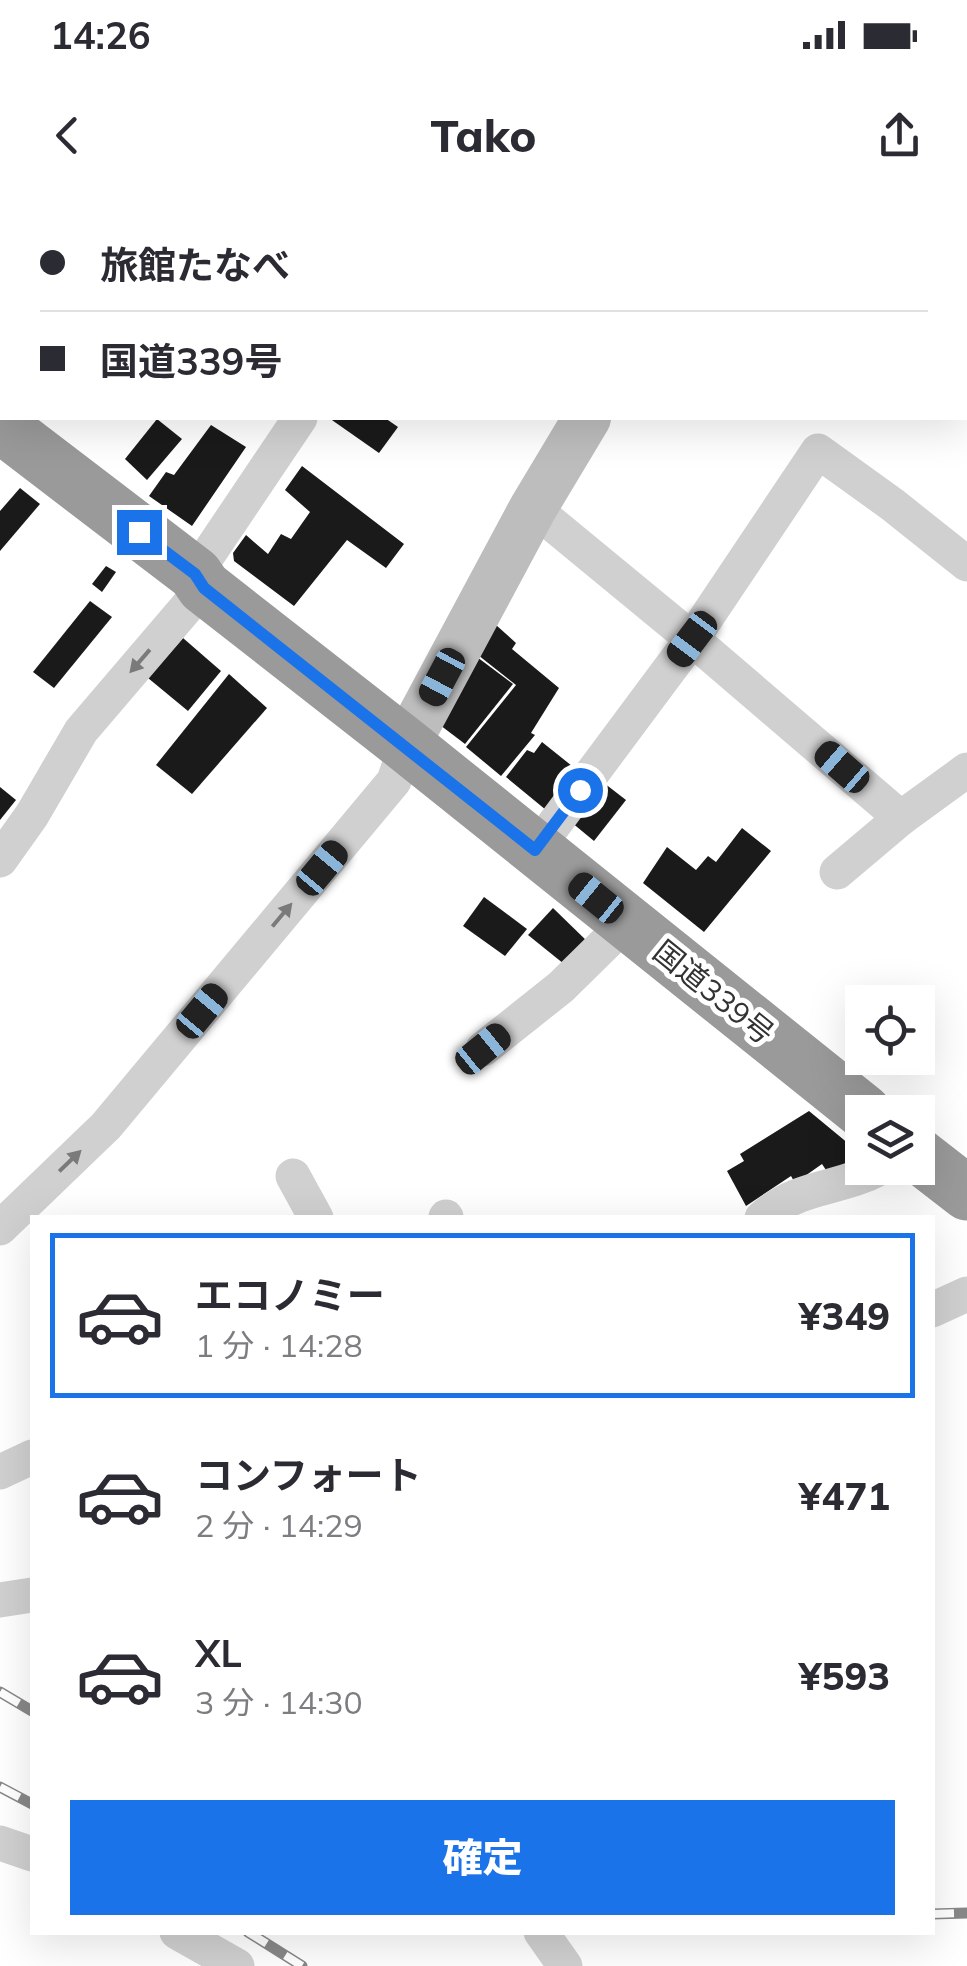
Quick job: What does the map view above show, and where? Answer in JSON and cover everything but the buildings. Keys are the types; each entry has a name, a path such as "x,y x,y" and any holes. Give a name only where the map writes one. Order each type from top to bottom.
{"highway":[{"name":"国道339号","path":"0,425 845,1097"},
{"path":"935,1168 967,1193"}],"street":[{"path":"0,860 32,814 80,730 199,581 299,420"},
{"path":"0,1228 106,1126 394,781 406,745 532,508 587,420"},
{"path":"535,850 692,639 818,452 967,564"},
{"path":"532,508 901,818"},
{"path":"837,872 967,770"},
{"path":"483,1049 561,987 626,923"},
{"path":"293,1176 314,1215"},
{"path":"765,1215 803,1191 845,1182"},
{"path":"935,1309 967,1294"},
{"path":"0,1472 30,1458"},
{"path":"0,1600 30,1595"},
{"path":"0,1843 30,1853"},
{"path":"183,1935 237,1966"},
{"path":"543,1935 565,1966"}],"railway":[{"path":"0,1692 30,1710"},
{"path":"0,1787 30,1803"},
{"path":"935,1914 967,1913"},
{"path":"253,1935 302,1966"}],"route":[{"path":"139,532 535,850 580,790"}]}
